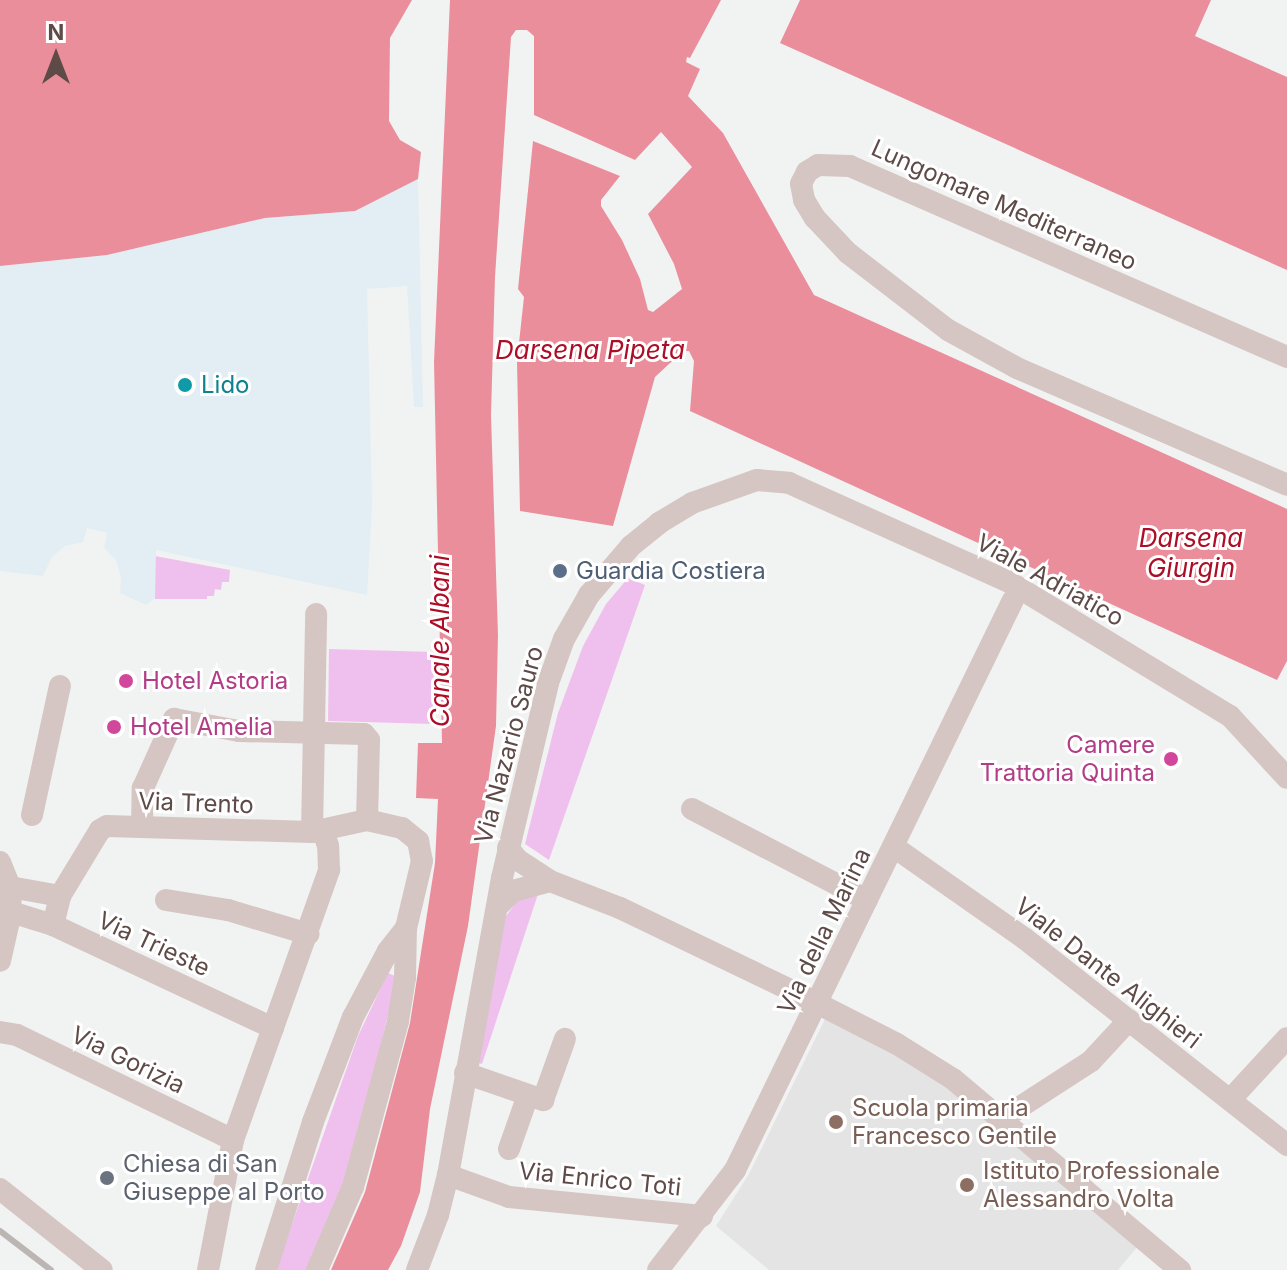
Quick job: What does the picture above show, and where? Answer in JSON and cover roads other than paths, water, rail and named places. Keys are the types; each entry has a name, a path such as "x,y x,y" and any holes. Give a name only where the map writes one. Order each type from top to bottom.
{"street":[{"name":"Lungomare Mediterraneo","path":"1287,357 850,166 818,165 807,172 801,184 804,200 815,218 848,253 948,330 1017,368 1287,485"},
{"name":"Viale Adriatico","path":"757,480 789,483 1029,593 1230,716 1287,778"},
{"name":"Via Nazario Sauro","path":"417,1270 438,1215 448,1175 508,848 548,683 564,639 589,595 624,553 659,523 712,494 757,480"},
{"name":"Via della Marina","path":"658,1270 735,1170 1013,600"},
{"path":"208,1270 233,1140 329,870 318,832 314,732 316,614"},
{"path":"32,815 60,686"},
{"path":"142,827 143,788 174,719 239,731 360,732 369,740 367,820 402,828 418,841 422,861 406,928 405,978 398,1021 353,1187 317,1270"},
{"path":"692,809 867,900"},
{"name":"Via Trento","path":"53,925 60,896 100,830 142,827 318,832 367,820"},
{"name":"Viale Dante Alighieri","path":"894,847 1024,938 1287,1145"},
{"path":"508,848 518,860 550,881 620,908 817,1003 942,1072 1003,1118 1180,1270"},
{"path":"0,862 10,887 11,912 0,961"},
{"path":"499,905 513,891 550,881"},
{"path":"10,887 60,896"},
{"path":"166,900 228,910 308,934"},
{"name":"Via Trieste","path":"11,912 53,925 273,1028"},
{"path":"266,1270 313,1122 353,1017 388,951 406,928"},
{"path":"1003,1118 1091,1061 1129,1020"},
{"name":"Via Gorizia","path":"0,1032 17,1035 233,1140"},
{"path":"1230,1100 1287,1038"},
{"path":"465,1073 543,1100 565,1039"},
{"path":"509,1149 528,1095"},
{"name":"Via Enrico Toti","path":"448,1175 509,1197 702,1216"},
{"path":"0,1189 102,1270"}],"water":[{"path":"0,0 412,0 390,38 389,121 400,140 421,152 418,179 355,211 265,218 107,255 0,266"},
{"path":"450,0 721,0 690,58 687,57 686,62 700,69 688,96 723,133 814,295 1287,509 1287,661 1277,680 690,411 694,361 689,351 683,351 655,377 613,526 520,511 517,361 524,297 518,289 533,141 620,176 601,200 601,206 622,240 640,279 648,310 653,312 682,289 674,264 648,214 692,167 661,132 635,160 534,115 534,36 527,30 516,30 511,37 495,277 491,415 498,635 496,726 468,926 430,1109 420,1192 401,1246 388,1270 331,1270 365,1192 410,1023 435,863 438,799 416,798 418,743 442,743 434,362"},
{"path":"800,0 1211,0 1195,36 1287,77 1287,270 780,43"}],"railway":[{"path":"0,1231 51,1270"}],"place":[{"name":"Lido","path":"185,385"},
{"name":"Guardia Costiera","path":"560,571"},
{"name":"Hotel Astoria","path":"126,681"},
{"name":"Hotel Amelia","path":"114,727"},
{"name":"Camere Trattoria Quinta","path":"1171,759"},
{"name":"Scuola primaria Francesco Gentile","path":"836,1122"},
{"name":"Chiesa di San Giuseppe al Porto","path":"107,1178"},
{"name":"Istituto Professionale Alessandro Volta","path":"967,1185"}],"water label":[{"name":"Darsena Pipeta","path":"590,350"},
{"name":"Darsena Giurgin","path":"1191,553"},
{"name":"Canale Albani","path":"440,641"}]}
